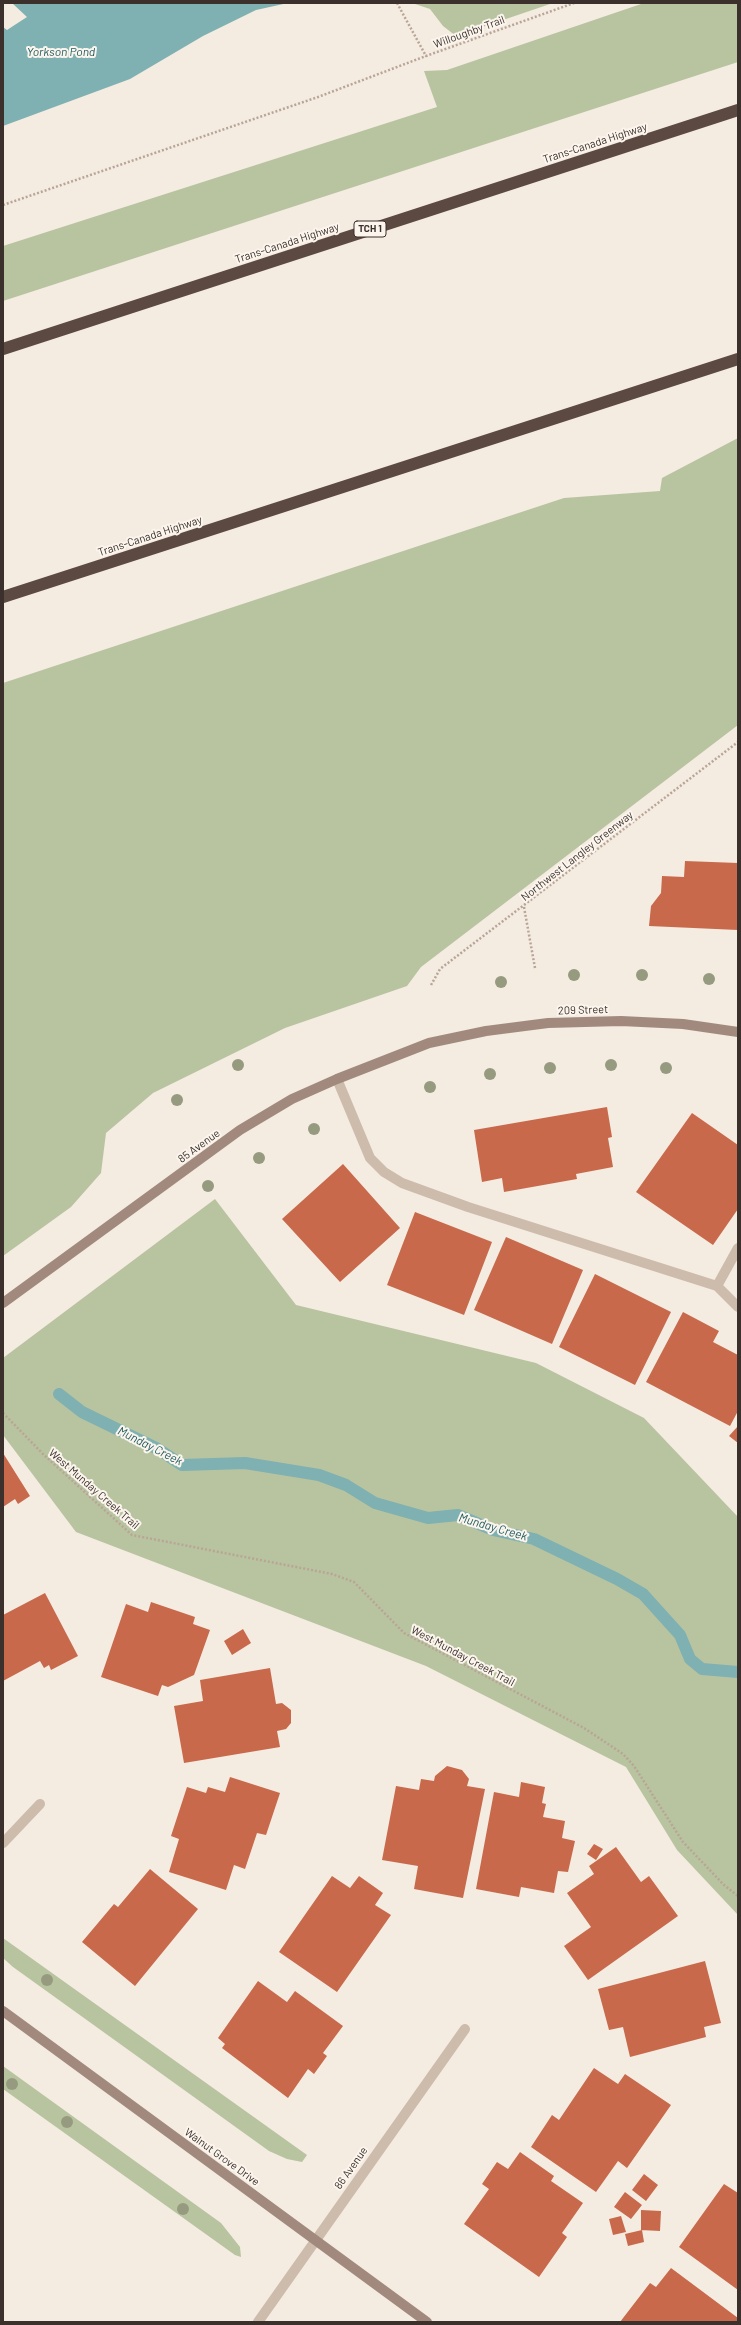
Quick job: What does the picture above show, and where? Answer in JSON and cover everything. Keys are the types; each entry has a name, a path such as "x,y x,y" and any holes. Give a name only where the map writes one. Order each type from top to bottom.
{"highway":[{"name":"Trans-Canada Highway","path":"3,349 738,110"},
{"name":"Trans-Canada Highway","path":"3,597 738,359"}],"street":[{"name":"209 Street","path":"430,1043 486,1031 555,1023 621,1021 683,1024 738,1032"},
{"name":"85 Avenue","path":"3,1303 240,1130 292,1099 337,1079 430,1043"},
{"path":"337,1079 370,1158 384,1172 402,1184 468,1207 717,1286 738,1307"},
{"path":"717,1286 738,1248"},
{"path":"3,1843 40,1804"},
{"name":"Walnut Grove Drive","path":"3,2011 427,2322"},
{"name":"86 Avenue","path":"258,2322 465,2029"}],"path":[{"name":"Willoughby Trail","path":"397,3 426,56 574,3"},
{"path":"3,205 318,97 426,56"},
{"name":"Northwest Langley Greenway","path":"431,985 440,969 524,907 738,742"},
{"path":"524,907 535,968"},
{"name":"West Munday Creek Trail","path":"3,1413 44,1455 132,1536 332,1574 354,1582 404,1633 584,1728 623,1754 634,1766 683,1842 724,1885 738,1896"}],"green space":[{"path":"412,3 553,3 456,36 443,26 430,9"},
{"path":"644,3 738,3 738,62 3,301 3,246 437,107 424,71 447,70"},
{"path":"738,438 738,725 421,967 407,986 285,1028 153,1093 106,1133 101,1173 71,1207 3,1256 3,683 564,498 660,491 662,478"},
{"path":"215,1199 296,1305 536,1363 644,1418 738,1517 738,1915 677,1850 626,1767 426,1666 76,1532 3,1435 3,1358"},
{"path":"3,1938 307,2155 302,2162 287,2159 269,2151 13,1967 3,1958"},
{"path":"3,2066 221,2223 240,2247 241,2257 235,2255 3,2089"}],"water":[{"name":"Yorkson Pond","path":"12,3 288,3 256,10 203,36 130,79 3,126 3,27 7,30 27,17"}],"building":[{"path":"685,861 738,863 738,930 649,926 651,906 661,893 662,876 684,877"},
{"path":"607,1107 612,1137 608,1138 613,1167 576,1174 577,1179 504,1192 502,1178 482,1182 474,1130"},
{"path":"692,1113 738,1145 738,1209 713,1245 636,1192"},
{"path":"343,1164 400,1228 340,1282 282,1219"},
{"path":"415,1212 492,1242 464,1315 387,1285"},
{"path":"506,1237 583,1270 552,1344 474,1310"},
{"path":"595,1274 671,1312 635,1385 559,1347"},
{"path":"683,1312 719,1331 713,1342 738,1355 738,1411 730,1426 646,1382"},
{"path":"738,1426 738,1443 729,1436"},
{"path":"3,1453 30,1496 18,1504 15,1499 3,1507"},
{"path":"45,1593 78,1656 51,1670 49,1665 44,1668 40,1661 3,1681 3,1615"},
{"path":"151,1602 195,1617 193,1624 210,1630 194,1675 168,1687 162,1685 158,1696 101,1677 126,1604 148,1612"},
{"path":"243,1629 251,1643 232,1655 224,1641"},
{"path":"270,1668 276,1704 282,1703 291,1710 291,1723 286,1729 277,1731 280,1747 184,1763 174,1706 203,1701 200,1680"},
{"path":"447,1766 462,1770 469,1779 467,1786 485,1789 463,1898 414,1889 418,1866 382,1860 396,1786 419,1790 421,1779 434,1781 435,1776"},
{"path":"230,1777 280,1793 266,1835 257,1833 245,1869 234,1865 226,1890 169,1872 179,1839 171,1836 187,1787 206,1793 208,1787 225,1792"},
{"path":"521,1782 545,1787 542,1803 546,1804 543,1817 565,1821 562,1838 575,1841 568,1872 558,1871 554,1893 521,1887 519,1897 476,1889 494,1792 519,1797"},
{"path":"594,1844 603,1849 596,1860 587,1854"},
{"path":"616,1847 641,1882 649,1876 678,1916 588,1980 564,1946 591,1927 567,1893 594,1874 589,1866"},
{"path":"150,1869 198,1909 135,1986 82,1942 114,1904 118,1907"},
{"path":"332,1876 350,1888 359,1876 383,1893 375,1905 391,1915 337,1992 279,1952"},
{"path":"705,1961 721,2023 704,2027 706,2037 630,2057 623,2027 609,2030 598,1989"},
{"path":"258,1981 287,2002 295,1991 343,2026 323,2053 327,2056 314,2074 308,2069 288,2098 222,2048 225,2044 218,2038"},
{"path":"594,2068 618,2084 625,2074 671,2105 627,2168 618,2161 596,2192 531,2147 552,2115 559,2120"},
{"path":"520,2152 554,2176 551,2181 583,2203 562,2233 567,2237 539,2277 464,2224 489,2189 482,2184 497,2162 508,2169"},
{"path":"644,2174 658,2185 646,2201 632,2190"},
{"path":"724,2184 738,2193 738,2290 679,2247"},
{"path":"625,2192 642,2205 631,2219 614,2207"},
{"path":"641,2210 661,2211 660,2231 641,2230"},
{"path":"621,2216 626,2232 613,2235 609,2219"},
{"path":"642,2230 644,2242 628,2246 625,2234"},
{"path":"671,2268 738,2318 738,2322 620,2322 650,2283 656,2287"}],"waterway":[{"name":"Munday Creek","path":"59,1394 82,1412 158,1449 182,1465 245,1463 319,1475 346,1485 375,1503 428,1518 458,1515 493,1530 534,1539 617,1579 643,1594 680,1635 690,1659 702,1669 738,1672"}]}
